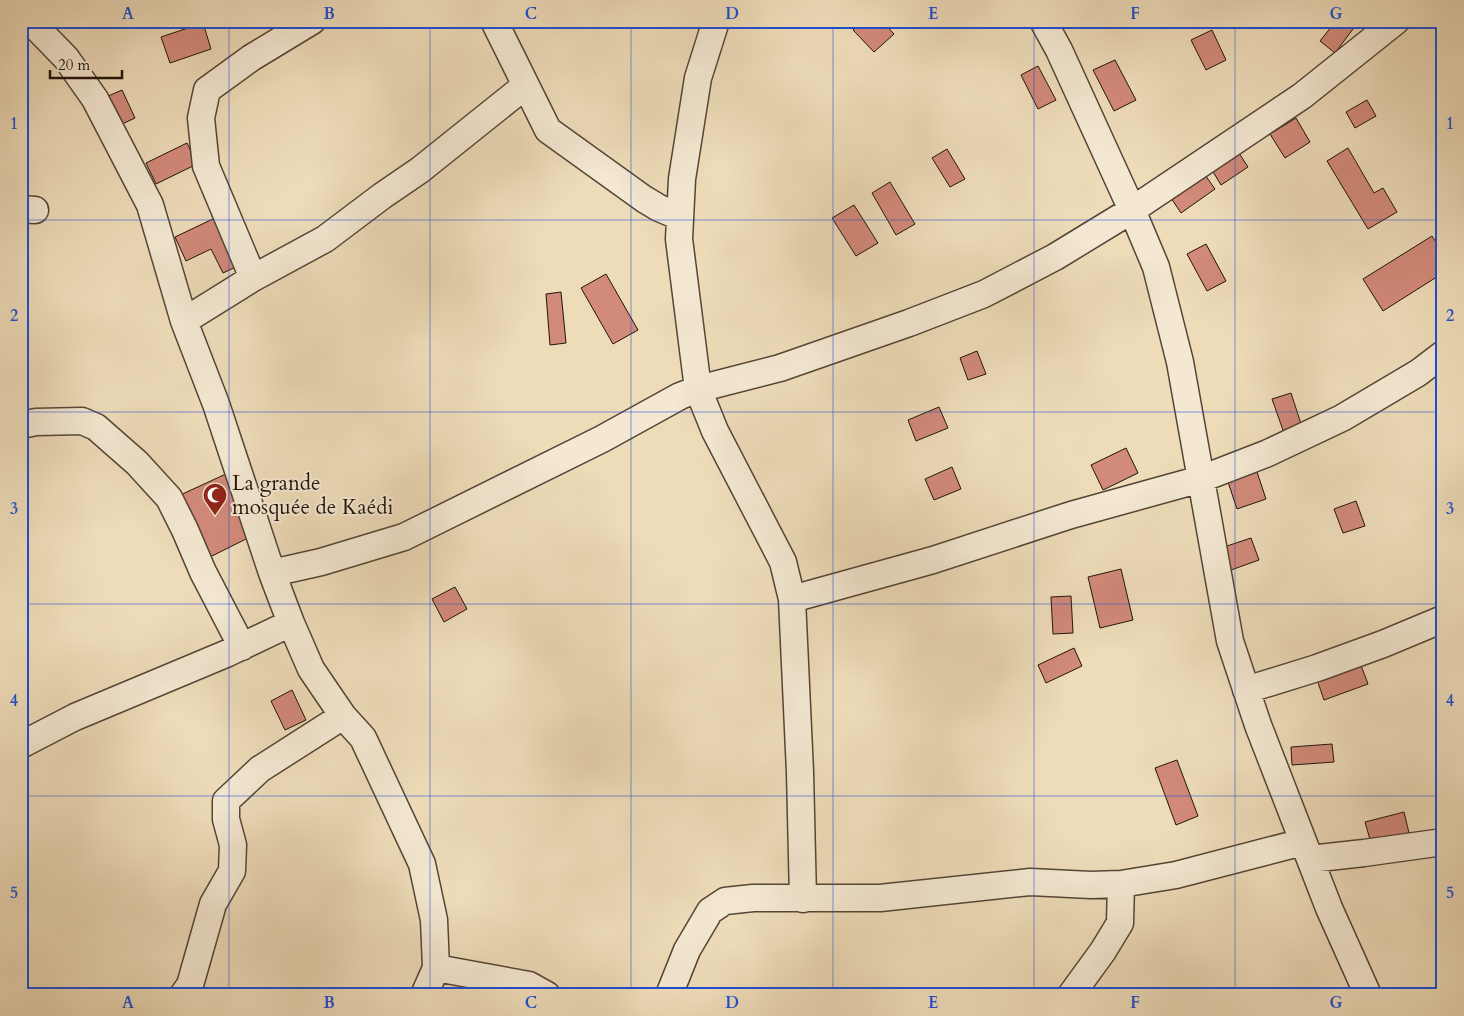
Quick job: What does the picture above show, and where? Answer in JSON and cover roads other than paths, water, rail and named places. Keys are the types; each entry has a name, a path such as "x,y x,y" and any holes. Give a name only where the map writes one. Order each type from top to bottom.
{"street":[{"path":"30,21 66,58 95,99 150,205 184,321 216,404 272,573 291,623 311,669 343,716 364,738 422,864 434,920 436,968 424,995"},
{"path":"253,278 206,166 201,118 206,90 251,58 312,21"},
{"path":"494,21 548,130 644,199 680,217"},
{"path":"716,21 698,78 682,179 679,238 698,389 715,431 783,562 792,599 800,772 803,899"},
{"path":"1044,21 1132,210 1156,267 1180,362 1230,641 1258,725 1329,908 1368,995"},
{"path":"272,573 321,562 404,537 602,439 680,396 698,389 780,368 909,323 984,294 1055,257 1132,210 1302,96 1396,21"},
{"path":"184,321 253,278 325,239 420,170 525,86"},
{"path":"792,599 933,560 1071,515 1201,479 1268,453 1342,418 1418,373 1443,354"},
{"path":"21,425 36,422 82,421 96,427 137,463 168,498 185,530 203,572 242,647"},
{"path":"1246,690 1317,668 1384,644 1443,619"},
{"path":"21,745 75,717 242,647 291,623"},
{"path":"183,995 190,985 213,904 232,871 233,845 226,819 226,801 260,769 343,716"},
{"path":"669,995 687,950 710,911 725,901 753,898 880,898 1030,882 1091,885 1121,884 1307,850 1364,853 1443,842"},
{"path":"1071,995 1103,951 1120,923 1121,884"},
{"path":"436,968 530,985 547,995"}],"place":[{"name":"La grande mosquée de Kaédi","path":"215,516"}]}
